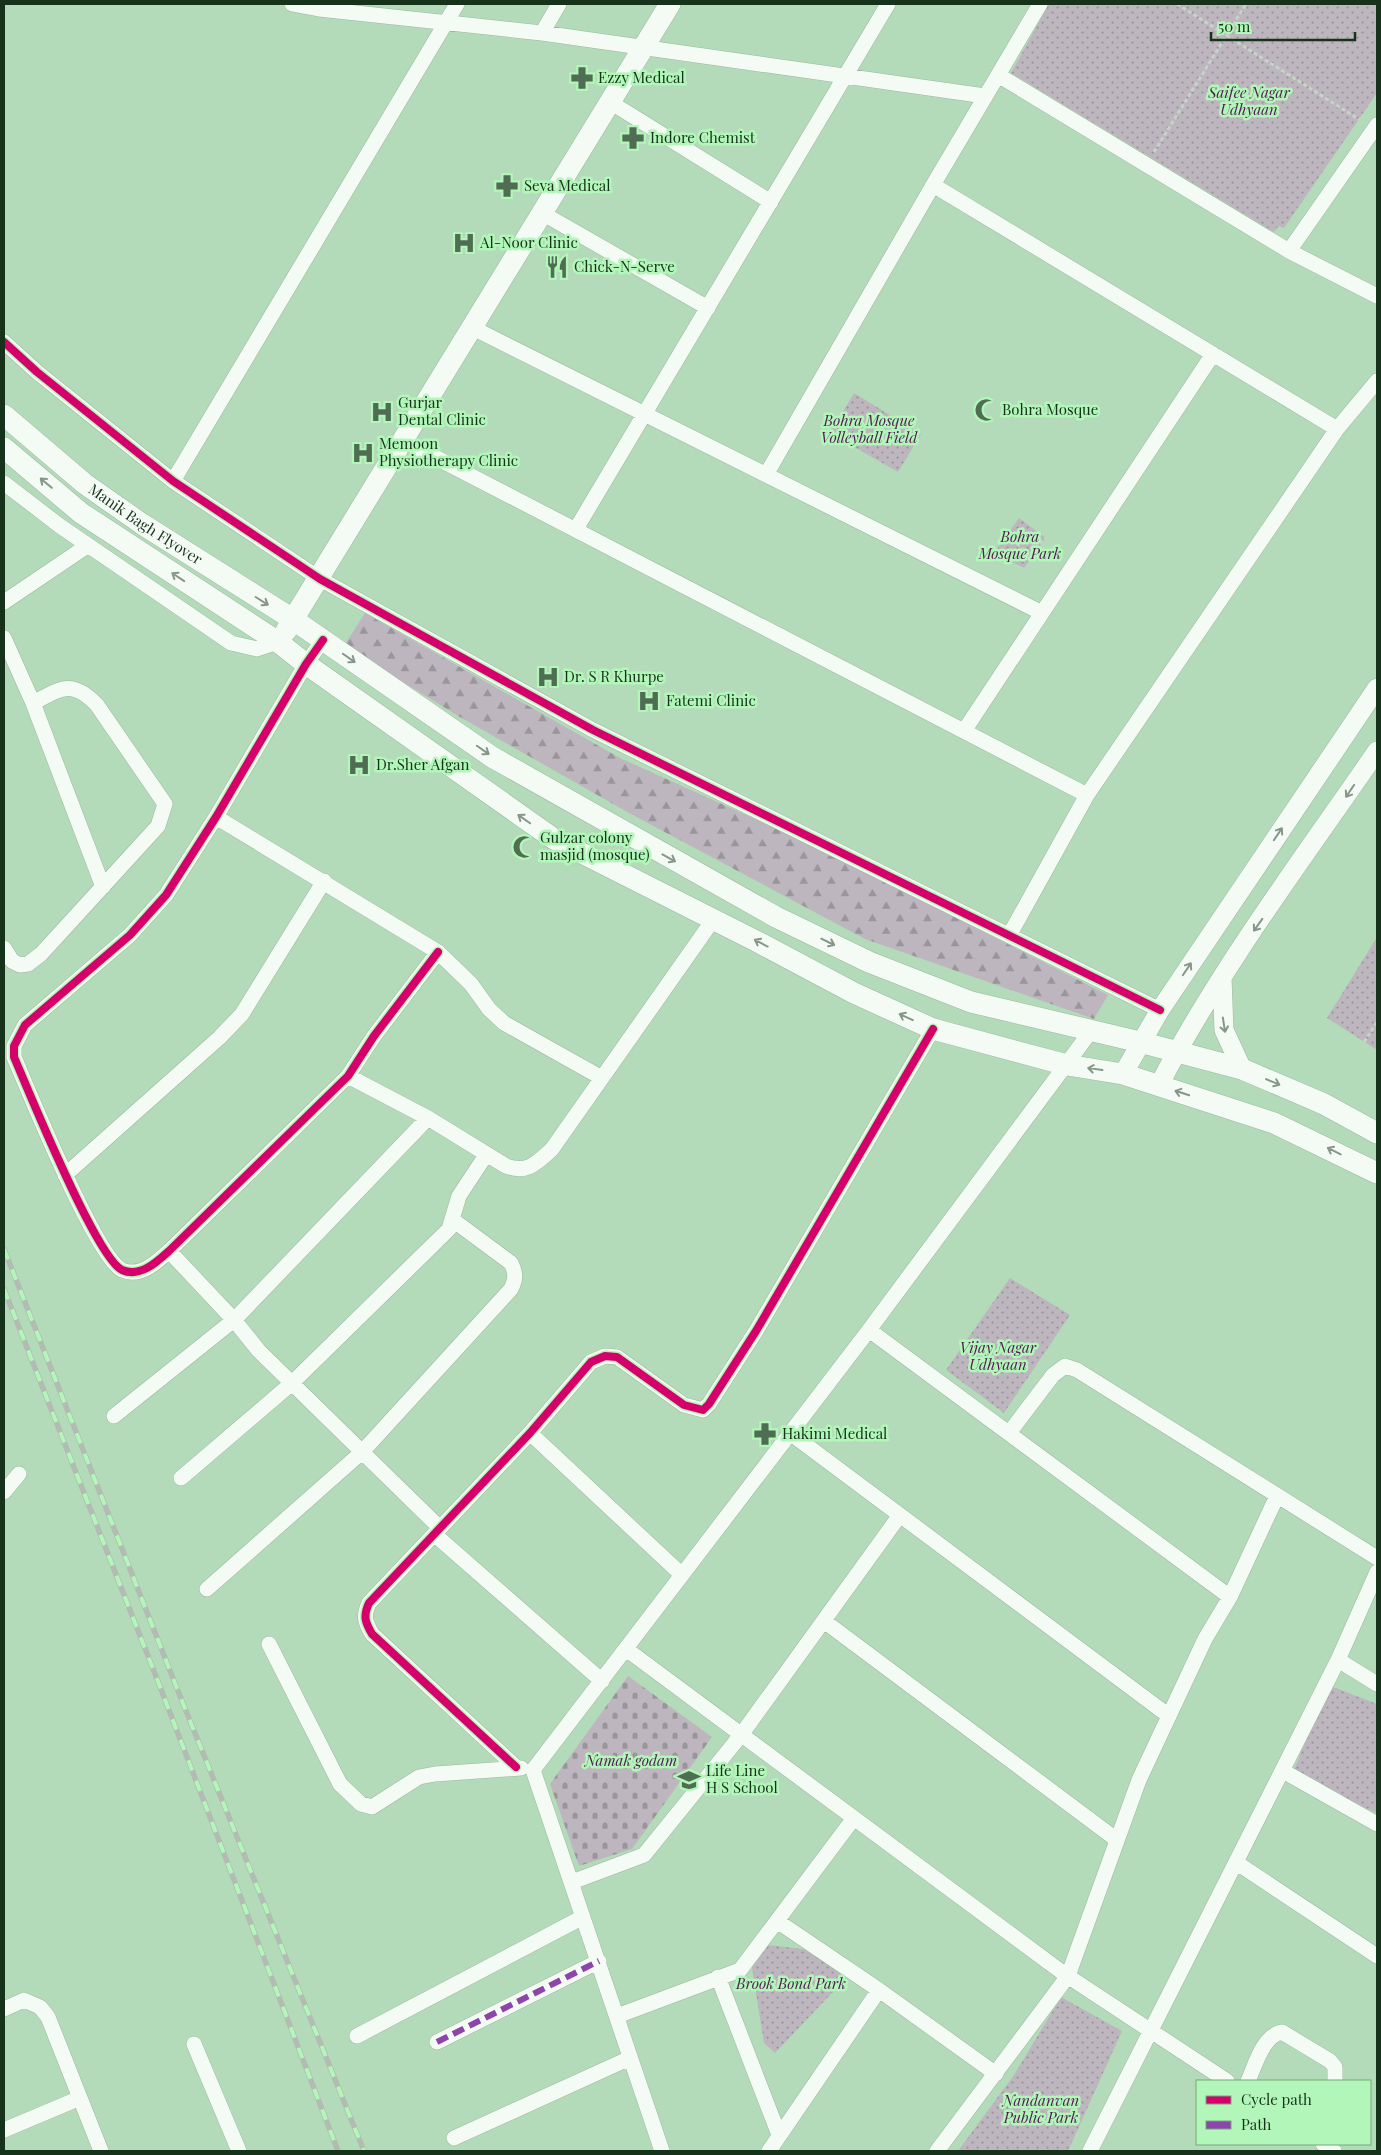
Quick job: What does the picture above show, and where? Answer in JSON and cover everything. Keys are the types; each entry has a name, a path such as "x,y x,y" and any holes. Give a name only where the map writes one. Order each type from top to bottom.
{"main road":[{"path":"278,642 320,579 670,4"},
{"name":"Manik Bagh Flyover","path":"4,415 85,484 142,524 294,620 492,757 776,916 869,962 971,1002 1177,1051 1242,1069 1324,1104 1377,1133"},
{"name":"Manik Bagh Flyover","path":"4,448 82,513 278,642 306,664 554,839 854,993 933,1029 1067,1065 1123,1074 1159,1085 1274,1123 1377,1172"}],"street":[{"path":"292,4 447,21 986,96"},
{"path":"173,481 457,4"},
{"path":"542,34 559,4"},
{"path":"576,530 888,4"},
{"path":"767,474 933,185 1040,4"},
{"path":"998,76 1289,251 1377,296"},
{"path":"610,102 771,202"},
{"path":"1289,251 1376,128"},
{"path":"933,185 1337,429"},
{"path":"542,213 708,308"},
{"path":"473,328 1042,613"},
{"path":"4,342 37,372 173,481 320,579 593,730 1010,934 1160,1010"},
{"path":"964,731 1213,354"},
{"path":"1010,934 1087,795 1337,429 1377,381"},
{"path":"404,441 1087,795"},
{"path":"4,483 88,546 231,643 257,649 278,642"},
{"path":"4,602 88,546"},
{"path":"4,638 33,703 103,887"},
{"path":"323,640 306,664 216,817 166,896 148,917 25,1025 18,1035 14,1046 14,1057 65,1175 109,1258 123,1270 136,1271 150,1268 169,1252 348,1076 374,1036 438,952"},
{"path":"4,948 12,961 20,966 28,964 41,954 158,826 165,804 97,705 82,691 76,688 60,688 33,703"},
{"path":"1123,1074 1160,1010 1377,688"},
{"path":"1159,1085 1177,1051 1222,977 1377,751"},
{"path":"216,817 438,952 471,984 489,1009 504,1023 602,1078"},
{"path":"65,1175 219,1038 242,1014 324,881"},
{"path":"348,1076 428,1118 486,1155 516,1170 528,1169 552,1149 713,920"},
{"path":"1222,977 1224,1030 1242,1069"},
{"path":"516,1767 372,1634 364,1614 369,1603 530,1433 591,1362 604,1356 617,1357 684,1405 703,1410 709,1404 756,1331 933,1029"},
{"path":"533,1770 869,1330 1091,1031"},
{"path":"114,1416 234,1320 428,1118"},
{"path":"181,1478 292,1383 449,1229 459,1196 486,1155"},
{"path":"207,1589 362,1452 515,1282 515,1272 511,1263 453,1220"},
{"path":"169,1252 234,1320 259,1351 362,1452 437,1531 602,1681"},
{"path":"869,1330 1230,1597"},
{"path":"1008,1433 1053,1375 1065,1366 1077,1370 1377,1558"},
{"path":"530,1433 682,1575"},
{"path":"790,1433 1169,1716"},
{"path":"4,1492 19,1474"},
{"path":"937,2151 1068,1976 1139,1780 1205,1639 1230,1597 1277,1496"},
{"path":"572,1882 644,1854 741,1735 900,1515"},
{"path":"1093,2150 1338,1660 1377,1572"},
{"path":"824,1621 1118,1840"},
{"path":"268,1644 340,1784 361,1804 372,1807 419,1778 435,1774 516,1767 533,1770"},
{"path":"626,1649 1068,1976 1225,2080"},
{"path":"1338,1660 1377,1684"},
{"path":"533,1770 662,2151"},
{"path":"1283,1771 1377,1824"},
{"path":"617,2016 740,1970 854,1818"},
{"path":"1237,1863 1376,1952"},
{"path":"357,2036 584,1917"},
{"path":"777,1921 879,1990 996,2074"},
{"path":"437,2042 599,1961"},
{"path":"718,1977 779,2135"},
{"path":"769,2151 879,1990"},
{"path":"4,2009 24,2000 40,2007 48,2017 101,2151"},
{"path":"1248,2080 1266,2044 1276,2033 1282,2032 1330,2061 1335,2066 1336,2080"},
{"path":"194,2044 239,2151"},
{"path":"454,2138 630,2058"},
{"path":"4,2130 80,2098"}],"path":[{"path":"1177,4 1376,128"},
{"path":"1146,165 1246,4"},
{"path":"1007,535 1029,555 1046,538"},
{"path":"1364,1042 1377,1022"}],"green space":[{"name":"Saifee Nagar Udhyaan","path":"1049,4 1377,4 1377,93 1284,228 1279,226 1274,232 1011,73"},
{"name":"Bohra Mosque Volleyball Field","path":"854,393 921,434 898,472 830,433"},
{"name":"Bohra Mosque Park","path":"1019,518 1046,538 1024,568 994,553"},
{"path":"365,613 620,758 817,847 1108,995 1094,1019 865,939 629,813 460,717 344,646"},
{"path":"1377,937 1377,1050 1327,1018"},
{"name":"Vijay Nagar Udhyaan","path":"1010,1278 1070,1315 1004,1413 946,1370"},
{"name":"Namak godam","path":"628,1676 712,1737 632,1849 579,1866 550,1784"},
{"path":"1328,1685 1377,1704 1377,1813 1292,1775"},
{"name":"Brook Bond Park","path":"760,1944 803,1949 850,1974 775,2053 764,2043 751,1961"},
{"name":"Nandanvan Public Park","path":"1061,1997 1122,2031 1068,2151 958,2151 1014,2075"}],"railway":[{"path":"4,1249 182,1701 364,2151"},
{"path":"4,1289 159,1684 338,2151"}],"marked path":[{"path":"437,2042 599,1961"}],"cycle path":[{"path":"4,342 37,372 173,481 320,579 593,730 1160,1010"},
{"path":"323,640 306,664 216,817 166,895 130,935 25,1025 14,1046 14,1057 64,1172 96,1236 111,1259 122,1270 135,1272 148,1268 169,1251 348,1076 374,1036 438,952"},
{"path":"516,1767 372,1634 366,1619 369,1603 530,1433 591,1362 605,1356 617,1357 684,1405 703,1410 709,1404 756,1331 933,1029"}],"place":[{"name":"Ezzy Medical","path":"582,78"},
{"name":"Indore Chemist","path":"633,138"},
{"name":"Seva Medical","path":"507,186"},
{"name":"Al-Noor Clinic","path":"464,243"},
{"name":"Chick-N-Serve","path":"557,267"},
{"name":"Bohra Mosque","path":"986,410"},
{"name":"Gurjar Dental Clinic","path":"382,412"},
{"name":"Memoon Physiotherapy Clinic","path":"363,453"},
{"name":"Dr. S R Khurpe","path":"548,677"},
{"name":"Fatemi Clinic","path":"649,701"},
{"name":"Dr.Sher Afgan","path":"359,765"},
{"name":"Gulzar colony masjid (mosque)","path":"524,847"},
{"name":"Hakimi Medical","path":"765,1434"},
{"name":"Life Line H S School","path":"689,1780"}]}
